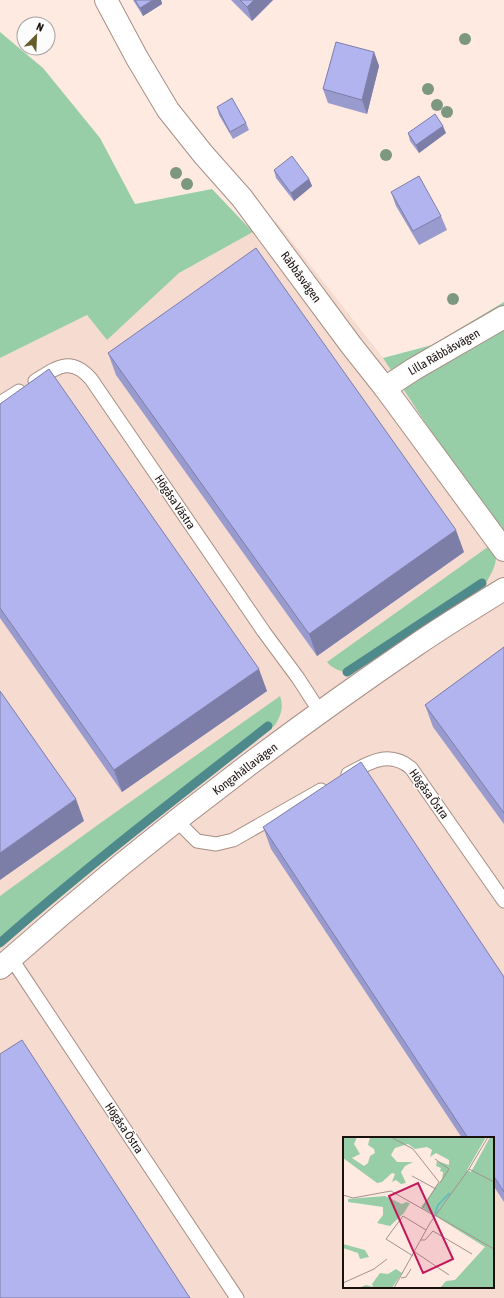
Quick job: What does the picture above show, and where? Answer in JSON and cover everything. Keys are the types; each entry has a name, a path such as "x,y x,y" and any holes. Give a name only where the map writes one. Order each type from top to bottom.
{"street":[{"name":"Räbbåsvägen","path":"106,0 137,58 168,110 202,154 242,198 350,345 385,388 504,550"},
{"name":"Lilla Räbbåsvägen","path":"385,388 414,369 504,317"},
{"name":"Kongahällavägen","path":"6,963 95,887 177,821 320,712 417,644 504,589"}],"lane":[{"name":"Högåsa Västra","path":"0,403 62,366 72,366 83,370 91,379 320,712"},
{"name":"Högåsa Östra","path":"177,821 196,840 216,844 232,840 370,763 382,758 393,758 404,761 418,776 504,901"},
{"name":"Högåsa Östra","path":"6,963 237,1298"}],"shaded area":[{"path":"276,221 383,358 504,543 504,1298 0,1298 0,358 87,315 107,340 179,273"}],"green space":[{"path":"0,32 16,45 16,56 29,56 43,68 100,138 135,204 212,189 253,232 179,273 107,340 87,315 0,358"},
{"path":"504,302 504,543 383,358 432,345"},
{"path":"492,544 496,554 496,559 494,568 487,581 349,673 337,669 327,662"},
{"path":"280,696 282,704 281,711 275,725 165,810 0,948 0,896"}],"building":[{"path":"135,0 153,0 140,8"},
{"path":"240,0 254,0 247,7"},
{"path":"336,42 374,52 362,100 323,89"},
{"path":"232,98 246,123 230,132 217,107"},
{"path":"435,114 443,126 416,145 408,133"},
{"path":"292,156 309,179 291,193 274,170"},
{"path":"419,176 441,216 413,231 391,192"},
{"path":"256,248 456,530 309,634 108,353"},
{"path":"49,369 259,669 114,770 0,608 0,404"},
{"path":"504,647 504,813 425,705"},
{"path":"0,691 76,799 0,853"},
{"path":"361,762 504,977 504,1192 494,1177 494,1137 467,1137 263,827"},
{"path":"22,1040 190,1298 0,1298 0,1054"}],"waterway":[{"path":"347,672 482,583"},
{"path":"0,943 99,860 268,726"}]}
